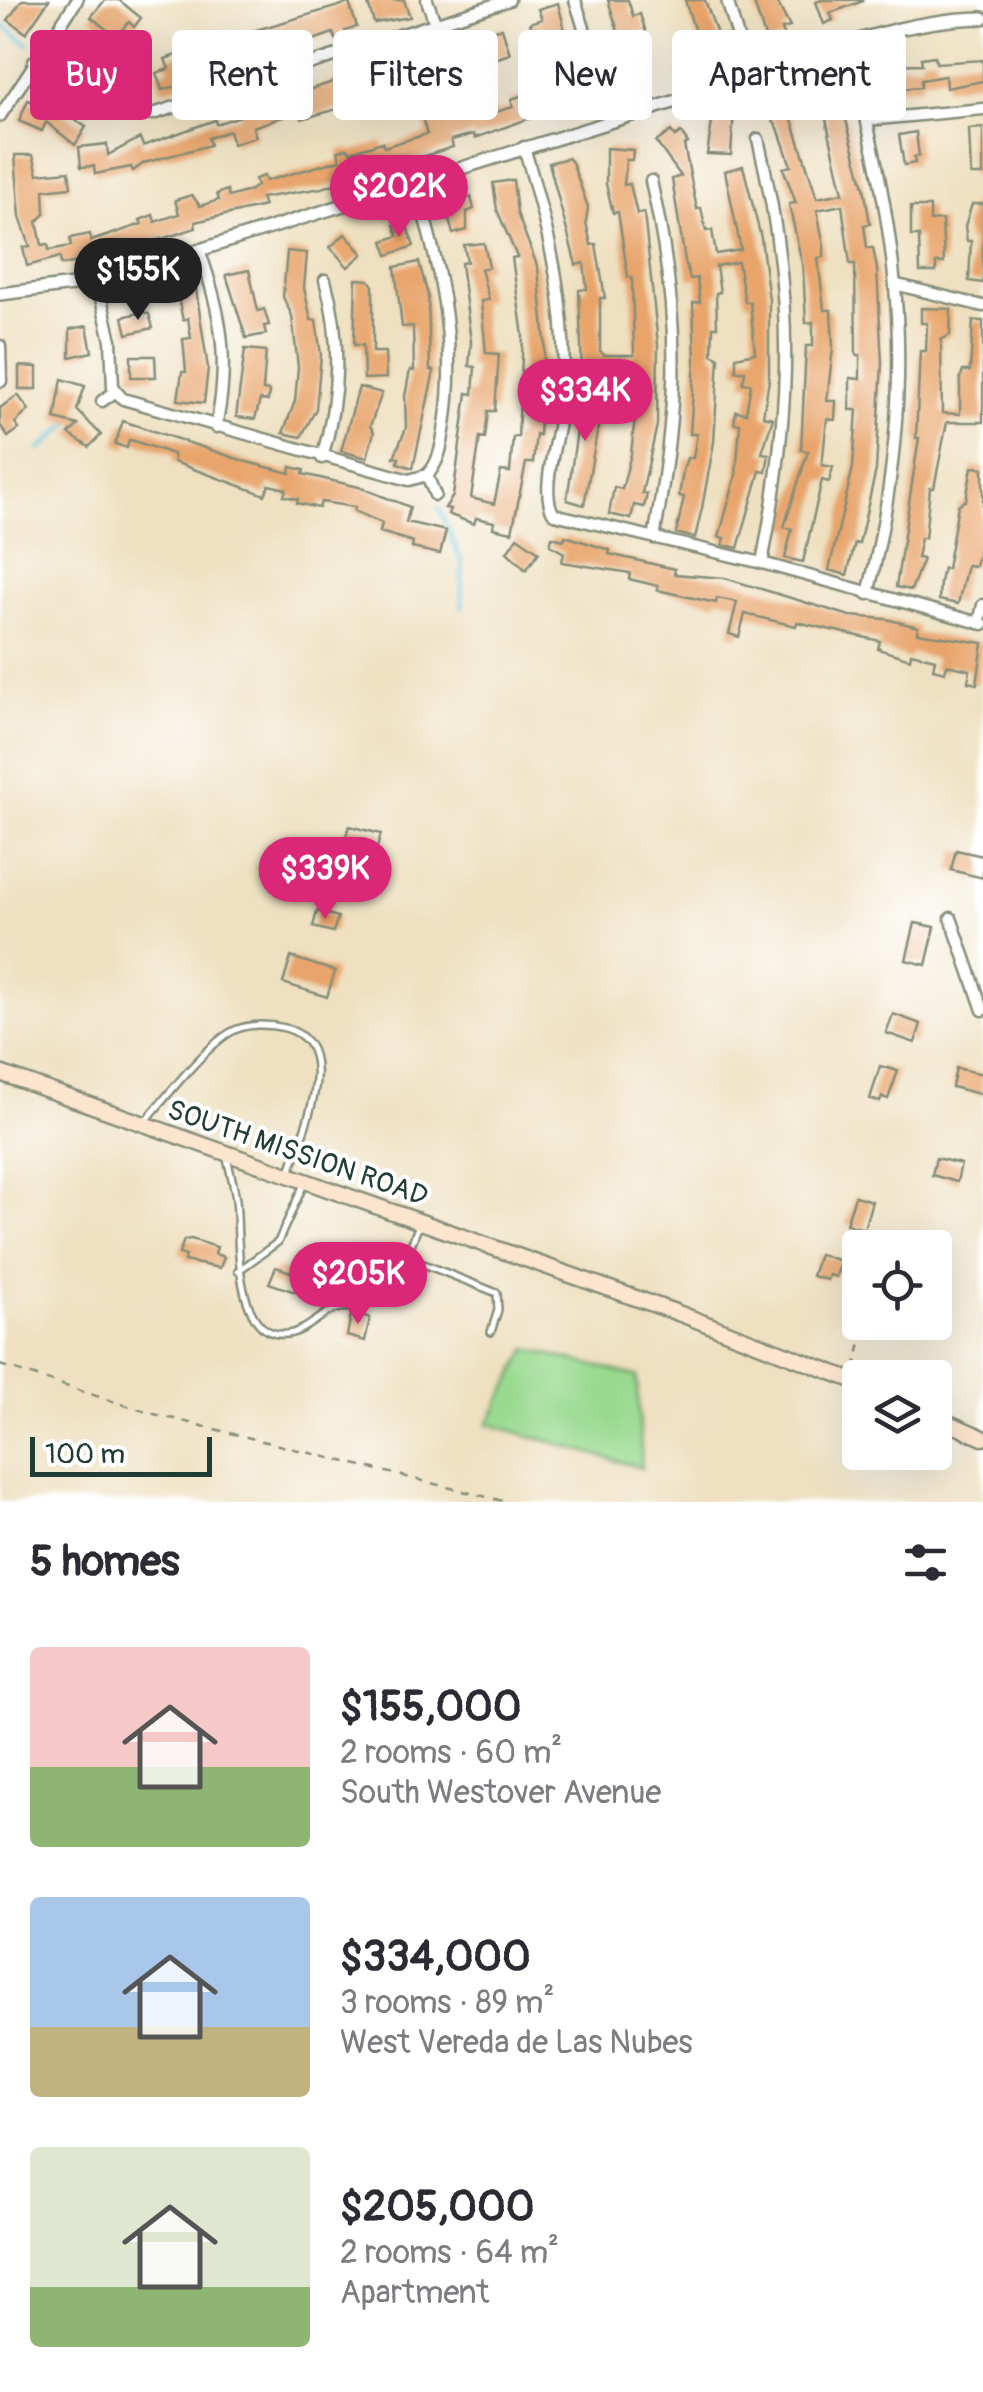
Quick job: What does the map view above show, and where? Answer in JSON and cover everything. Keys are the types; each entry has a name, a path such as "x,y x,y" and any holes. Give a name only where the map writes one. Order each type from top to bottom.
{"main road":[{"name":"SOUTH MISSION ROAD","path":"0,1073 842,1376"},
{"path":"952,1424 983,1438"}],"street":[{"path":"56,30 77,0"},
{"path":"427,0 435,23"},
{"path":"152,114 509,0"},
{"path":"575,0 585,30"},
{"path":"727,0 736,30"},
{"path":"901,30 983,18"},
{"path":"0,116 30,67"},
{"path":"906,116 983,109"},
{"path":"0,294 97,282 610,120"},
{"path":"868,120 898,284 897,436 883,531 868,594"},
{"path":"758,139 777,230 787,350 781,458 762,563"},
{"path":"524,147 548,230 563,321 562,406 546,492 550,509 560,517 762,563 981,623 983,605"},
{"path":"102,401 116,393 322,458 408,480 427,475 438,460 442,440 449,396 450,332 438,264 414,181"},
{"path":"651,181 668,255 677,375 673,435 654,538"},
{"path":"199,250 224,328 225,386 216,427"},
{"path":"322,458 337,368 333,306 325,280"},
{"path":"97,282 111,340 116,393"},
{"path":"898,284 983,306"},
{"path":"0,346 1,381"},
{"path":"427,475 435,495"},
{"path":"951,918 983,1010"}],"lane":[{"path":"142,1124 231,1032 264,1026 292,1030 308,1040 316,1056 318,1076 289,1176"},
{"path":"225,1153 236,1204 238,1271 258,1322 273,1332 291,1333 336,1308 356,1306 388,1292 420,1222"},
{"path":"238,1271 278,1242 305,1181"},
{"path":"406,1256 497,1292 498,1310 491,1332"}],"path":[{"path":"0,1365 150,1414 379,1474 507,1502"}],"green space":[{"path":"527,1349 637,1376 642,1468 488,1424"}],"building":[{"path":"22,0 49,0 26,33 8,20"},
{"path":"105,0 119,0 141,18 134,27 129,22 122,30 107,30 91,17"},
{"path":"367,0 404,0 410,17 374,23"},
{"path":"608,0 628,0 633,16 640,14 645,30 618,30"},
{"path":"685,0 705,0 716,30 694,30"},
{"path":"753,0 776,0 790,27 763,30"},
{"path":"863,1 830,13 833,20 824,24 816,2"},
{"path":"349,3 357,27 333,30 313,40 313,30 256,30"},
{"path":"558,3 565,30 532,30 530,23 542,19 538,9"},
{"path":"502,28 510,54 498,58 495,30"},
{"path":"172,56 172,87 162,90 156,73 169,69 165,59"},
{"path":"935,56 936,63 983,60 983,81 946,88 945,76 921,80 921,87 906,88 906,64 922,64 921,58"},
{"path":"333,82 333,110 313,116 313,88"},
{"path":"518,97 518,120 525,120 475,138 474,134 451,140 453,147 322,188 261,198 264,206 195,222 196,228 102,258 61,265 60,257 27,266 23,248 30,246 20,217 15,155 33,155 38,174 69,171 71,187 44,190 45,214 37,222 42,245 48,244 49,250 71,246 70,238 90,234 91,241 142,224 140,220 153,215 155,222 179,214 175,200 192,195 200,206 219,200 217,194 227,190 229,197 249,191 257,186 255,179 264,176 266,181 340,160 338,151 348,148 350,152 382,142 384,147 427,134 423,120 498,120 498,111 513,107 511,99"},
{"path":"28,100 30,120 75,120 86,127 75,145 46,122 42,131 19,121"},
{"path":"215,120 216,124 228,120 274,120 253,127 256,137 233,144 229,131 208,138 210,145 144,163 133,171 131,167 95,174 94,166 81,167 79,147 107,144 108,155 140,138 143,146"},
{"path":"712,120 733,120 731,155 707,154"},
{"path":"772,120 792,120 817,198 843,193 826,120 846,120 864,187 870,224 864,225 867,248 873,248 877,269 882,363 876,470 859,544 855,543 847,575 829,570 853,467 857,410 850,410 850,378 860,379 855,264 850,264 842,205 817,210 824,246 824,257 818,258 824,310 831,310 833,347 827,401 836,401 835,420 827,419 822,465 833,467 829,482 822,480 803,562 785,558 792,529 784,527 808,451 801,450 806,346 813,346 813,322 806,323 803,268 789,204 796,203 783,168 791,166"},
{"path":"983,128 983,175 971,175 969,129"},
{"path":"671,131 675,137 681,133 688,143 684,145 697,209 701,208 706,231 712,230 716,254 741,250 725,171 743,166 761,238 769,300 769,380 763,416 773,418 762,453 769,454 766,472 760,471 738,548 723,545 725,538 719,537 736,475 740,424 734,423 736,411 746,413 751,384 743,383 745,371 736,371 736,357 755,353 750,302 745,302 738,262 716,266 720,292 716,293 717,327 713,327 712,354 719,358 714,442 695,538 676,533 684,497 679,496 683,471 687,458 693,458 697,434 690,434 695,361 693,303 700,302 697,278 690,279 685,261 672,179 681,176 656,142"},
{"path":"916,132 919,156 914,157 915,163 904,165 899,135"},
{"path":"606,148 633,150 632,160 626,160 624,185 630,184 637,214 644,213 658,344 657,425 642,493 647,494 644,507 634,505 631,519 609,514 614,487 622,489 631,454 640,372 634,372 634,368 604,368 604,372 582,373 579,290 587,289 584,263 576,265 549,163 568,158 572,162 588,207 586,222 591,245 596,244 605,298 600,298 600,351 604,355 634,355 632,277 628,277 618,212 613,213 606,184"},
{"path":"513,180 517,213 538,268 545,342 539,435 536,434 533,463 526,463 512,532 493,528 494,522 476,518 474,524 448,514 450,509 445,508 453,496 467,393 473,394 475,367 469,366 471,342 461,263 467,262 464,245 484,243 489,267 481,269 489,300 481,301 486,353 499,354 495,411 488,411 485,438 480,437 471,498 494,504 501,471 510,472 513,437 518,437 523,336 512,258 517,257 497,210 493,183"},
{"path":"471,197 474,209 467,212 467,230 453,234 445,205"},
{"path":"972,204 983,204 983,283 969,281 971,241 967,241 965,226"},
{"path":"911,207 930,207 930,221 942,220 944,263 936,263 936,272 920,272 919,236 911,236"},
{"path":"405,221 414,246 388,255 383,241 398,236 394,225"},
{"path":"345,234 363,254 348,267 330,247"},
{"path":"287,251 307,253 304,288 311,320 316,320 321,355 316,409 301,437 283,433 295,401 298,367 292,316 283,297"},
{"path":"419,262 428,296 430,370 434,371 413,468 398,463 399,458 394,457 406,428 405,396 410,370 414,371 413,326 402,327 395,267"},
{"path":"249,270 258,311 264,309 269,325 264,326 266,334 246,338 226,275"},
{"path":"356,279 369,280 373,286 373,352 385,352 386,378 364,379 363,345 354,345"},
{"path":"196,289 208,368 204,403 178,400 182,372 186,372 183,339 191,338 188,318 183,320 177,294"},
{"path":"921,308 951,309 950,335 941,340 942,413 960,414 960,378 963,371 970,371 973,321 983,321 983,422 947,422 934,488 930,488 925,538 921,538 917,558 923,559 911,590 896,587 919,438 920,351 926,351 927,323 921,323"},
{"path":"149,314 153,328 127,334 123,317"},
{"path":"87,326 92,352 70,357 70,329"},
{"path":"245,349 266,351 263,390 269,391 268,401 260,400 255,419 236,417"},
{"path":"131,356 155,356 156,377 131,377"},
{"path":"19,366 37,367 37,389 19,389"},
{"path":"62,379 85,386 77,410 101,435 89,447 69,434 78,425 55,419"},
{"path":"359,387 382,393 370,426 374,432 367,458 341,451"},
{"path":"583,388 603,389 584,505 567,500"},
{"path":"18,395 29,410 15,423 19,429 8,437 0,425 0,408"},
{"path":"123,421 247,462 290,473 291,467 304,470 303,474 359,487 410,507 406,522 446,531 440,554 412,548 413,542 380,532 382,523 354,511 355,507 321,502 319,508 297,503 298,499 284,496 286,489 269,485 265,495 174,462 173,454 129,440 127,448 115,444"},
{"path":"972,467 983,468 983,535 975,566 967,565 958,604 939,600 940,582 943,568 947,569 958,505 966,500"},
{"path":"565,536 610,550 609,554 675,569 674,574 725,578 850,616 918,627 917,633 983,643 977,684 968,682 970,670 947,665 945,672 933,669 935,659 911,653 910,659 878,649 880,641 797,622 796,626 745,614 739,637 729,634 737,602 717,598 716,603 657,590 658,586 629,579 630,573 562,562 564,553 550,545 552,537 564,540"},
{"path":"517,537 539,552 526,570 507,552"},
{"path":"349,826 381,834 376,851 344,842"},
{"path":"956,850 983,856 983,878 951,870"},
{"path":"317,911 338,917 333,932 313,927"},
{"path":"915,923 935,927 926,965 906,960"},
{"path":"291,957 335,971 327,997 283,983"},
{"path":"893,1014 921,1024 915,1043 886,1033"},
{"path":"880,1066 898,1071 888,1099 882,1097 880,1102 870,1099"},
{"path":"956,1068 983,1074 983,1095 952,1087"},
{"path":"936,1158 961,1164 957,1182 932,1175"},
{"path":"855,1196 872,1201 864,1229 846,1224"},
{"path":"184,1240 217,1247 215,1254 224,1257 220,1268 184,1261 186,1256 179,1254"},
{"path":"819,1254 841,1261 836,1277 829,1275 827,1280 812,1276"},
{"path":"276,1267 300,1275 295,1292 269,1283"},
{"path":"351,1314 370,1318 365,1341 347,1336"}],"waterway":[{"path":"0,23 28,44"},
{"path":"39,450 71,422"},
{"path":"439,507 462,563 462,608"}]}
